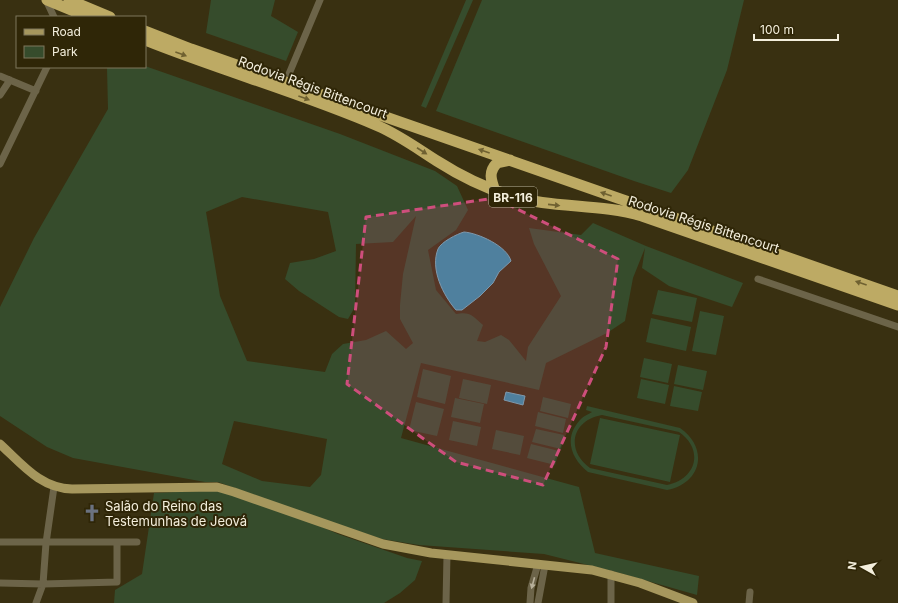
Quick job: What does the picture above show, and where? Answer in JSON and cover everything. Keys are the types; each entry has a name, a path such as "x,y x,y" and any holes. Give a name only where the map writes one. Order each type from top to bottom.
{"highway":[{"path":"47,0 86,16"},
{"path":"69,0 108,16"},
{"name":"Rodovia Régis Bittencourt","path":"146,31 286,82 898,296"},
{"name":"Rodovia Régis Bittencourt","path":"146,40 345,112 378,126 400,137 450,169 495,191 521,199 542,203 611,209 636,214 898,305"},
{"path":"495,191 492,183 491,172 497,163 510,160"}],"main road":[{"path":"0,444 38,478 54,487 72,489 217,487 384,544 415,551 592,570 611,574 693,603"}],"street":[{"path":"47,0 54,16"},
{"path":"286,82 320,0"},
{"path":"1,160 47,68"},
{"path":"0,76 36,91"},
{"path":"0,95 10,80"},
{"path":"758,279 898,327"},
{"path":"36,603 43,584 46,543 54,487"},
{"path":"0,542 137,542"},
{"path":"0,582 43,584 117,582 117,542"},
{"path":"446,603 447,555"},
{"path":"530,603 531,588 541,565"},
{"path":"538,603 541,565"},
{"path":"611,574 611,603"},
{"path":"749,603 750,592"}],"highlighted area":[{"path":"495,198 618,259 606,347 543,485 456,462 347,384 366,217"}],"green space":[{"path":"211,0 275,0 271,16 298,32 286,61 206,33"},
{"path":"466,0 473,0 426,108 421,106"},
{"path":"482,0 744,0 727,70 688,170 671,193 436,111"},
{"path":"146,66 340,134 435,171 457,186 468,210 456,230 428,250 436,290 456,314 468,314 483,325 477,341 485,342 501,335 509,340 526,361 528,347 561,296 534,244 529,228 581,235 593,223 646,246 743,283 732,307 669,286 642,268 645,248 633,278 625,321 607,333 546,363 539,390 421,363 401,438 579,487 595,553 699,576 697,595 616,572 544,554 419,545 382,539 218,482 205,482 73,458 47,447 0,416 0,307 34,238 108,109 107,68 146,68","holes":["242,197 328,212 336,251 314,259 290,263 285,279 299,291 339,317 348,319 355,307 356,244 393,242 416,216 403,274 400,305 400,319 413,343 406,349 386,331 366,340 343,344 332,354 325,372 247,361 220,296 206,212","234,421 327,439 321,475 310,487 262,481 222,464"]},
{"path":"658,290 697,298 692,322 652,314"},
{"path":"700,311 724,316 716,355 692,351"},
{"path":"651,318 691,327 686,351 646,342"},
{"path":"644,358 672,364 668,383 640,377"},
{"path":"678,365 707,371 703,390 674,384"},
{"path":"423,369 451,376 445,404 417,397"},
{"path":"463,379 491,385 487,404 459,398"},
{"path":"641,379 669,385 665,404 637,398"},
{"path":"674,386 702,392 698,411 670,406"},
{"path":"543,397 571,404 568,418 540,411"},
{"path":"455,398 484,404 480,423 451,417"},
{"path":"416,402 444,409 437,436 409,430"},
{"path":"587,406 680,428 689,436 695,445 698,455 698,464 694,473 688,480 679,486 667,490 588,472 573,454 571,446 572,432 576,425 583,417 592,412 586,410","holes":["602,415 679,432 687,439 692,447 694,463 691,470 685,477 677,482 667,485 590,468 582,461 577,453 575,445 575,437 578,429 592,418"]},
{"path":"538,412 566,419 563,433 535,426"},
{"path":"600,418 680,435 670,482 590,464"},
{"path":"453,421 481,427 477,446 449,440"},
{"path":"536,429 564,435 561,449 532,442"},
{"path":"496,430 524,436 520,455 492,449"},
{"path":"531,444 559,451 555,465 527,458"},
{"path":"218,490 299,517 338,534 407,558 422,561 415,580 400,593 384,603 114,603 115,590 142,574 154,493"}],"water":[{"path":"464,232 477,235 498,245 504,250 511,261 499,272 493,283 480,296 462,310 456,310 442,289 437,273 436,257 438,249 442,244 453,236"},
{"path":"506,392 525,396 523,405 504,400"}],"place":[{"name":"Salão do Reino das Testemunhas de Jeová","path":"92,513"}]}
